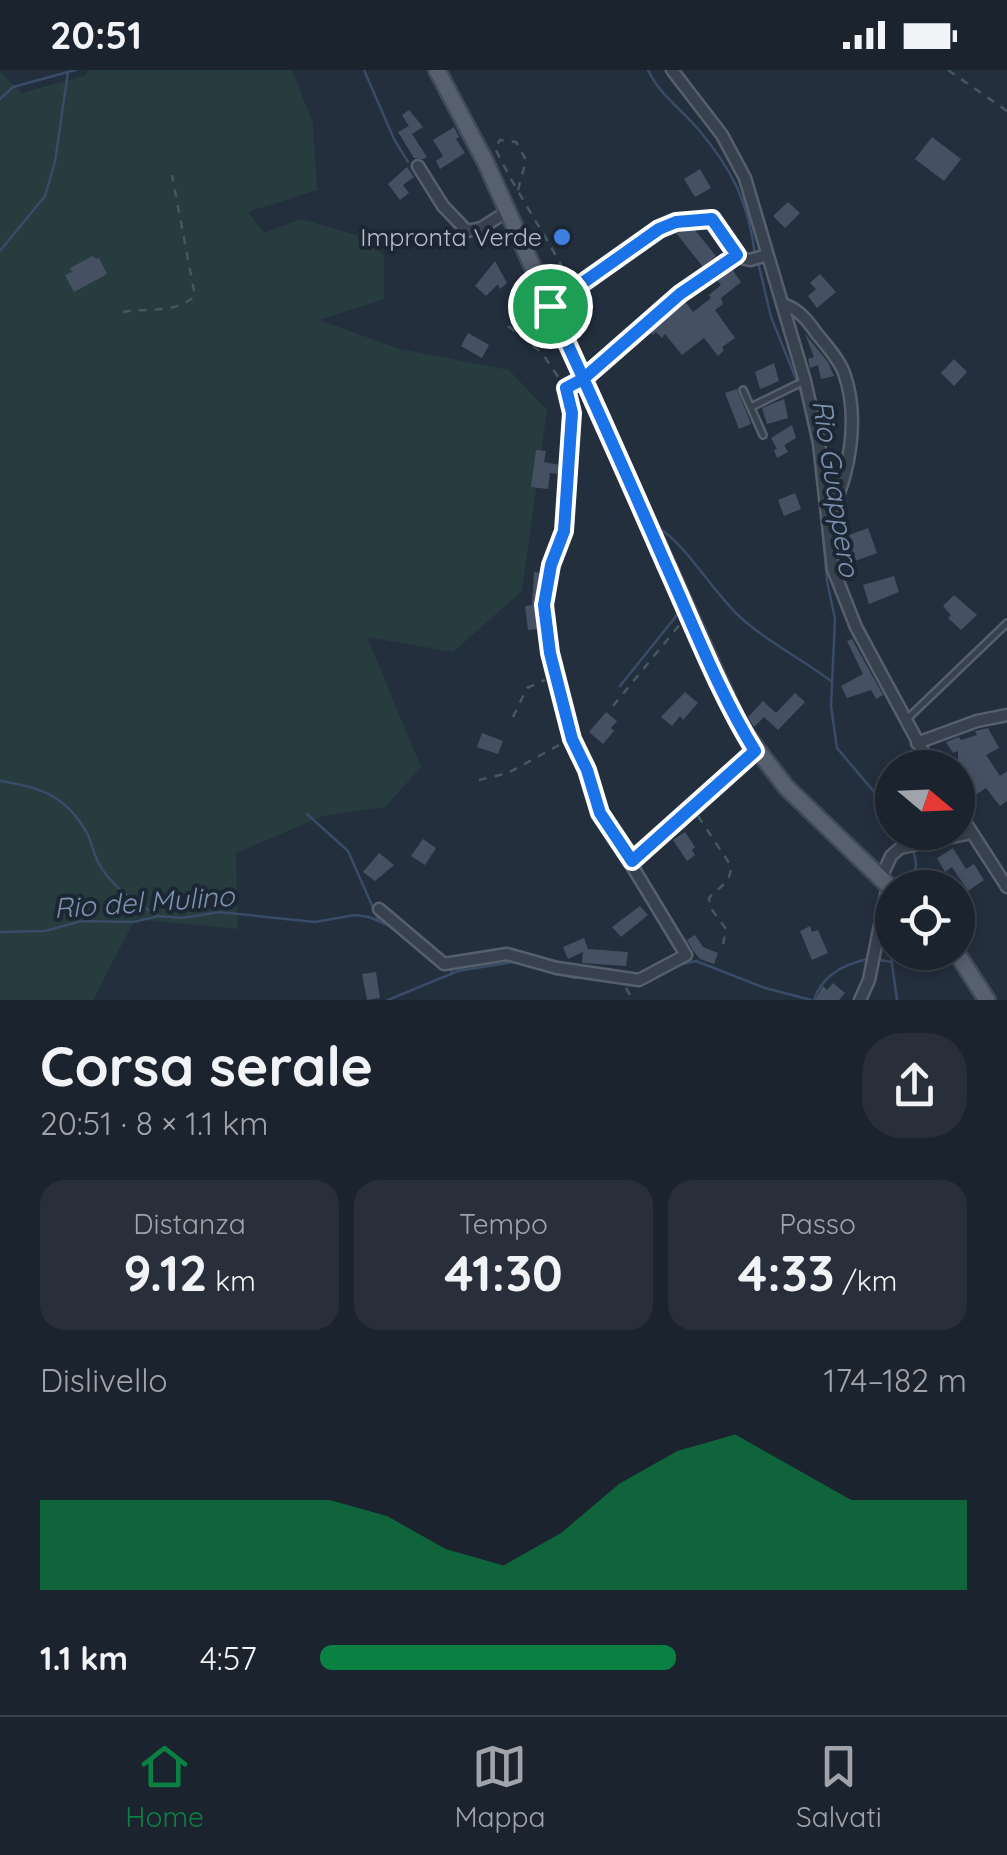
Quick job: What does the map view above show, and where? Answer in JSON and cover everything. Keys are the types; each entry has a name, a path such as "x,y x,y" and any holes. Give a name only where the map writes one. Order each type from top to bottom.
{"main road":[{"path":"437,70 508,211 735,716 755,751 786,787 875,872"},
{"path":"967,970 986,1000"}],"street":[{"path":"672,70 736,159 760,257 782,304 819,443 833,569 856,626 921,750"},
{"path":"418,166 443,206 467,231 481,228 508,211"},
{"path":"550,306 659,229 676,222 712,219 737,255"},
{"path":"583,379 680,294 737,255 760,257"},
{"path":"782,304 792,307 814,329 843,370 851,406 843,481 827,518"},
{"path":"379,909 444,964 508,954 557,968 640,980 686,955 600,813 587,770 572,740 544,605 551,565"},
{"path":"917,743 1007,714"},
{"path":"632,861 755,751"},
{"path":"975,839 1007,887"},
{"path":"860,1000 869,980 875,948"}],"lane":[{"path":"751,407 803,382"},
{"path":"744,390 763,435"},
{"path":"904,722 1007,623"}],"path":[{"path":"948,70 1007,111"},
{"path":"518,190 526,160 516,142 500,140 496,153 574,290"},
{"path":"123,312 158,312 184,306 195,296 172,175"},
{"path":"508,326 542,353 566,388 572,413 564,531 551,565"},
{"path":"566,388 583,379"},
{"path":"613,706 688,614"},
{"path":"513,717 526,688 556,677"},
{"path":"479,780 508,772 572,740"},
{"path":"692,806 730,866 731,876 708,898 726,929 723,945"}],"green space":[{"path":"88,70 292,70 313,123 317,190 248,212 264,233 301,219 369,239 384,256 384,299 319,320 400,349 509,370 547,410 522,591 453,652 367,637 421,767 385,807 323,816 236,853 238,929 135,919 93,1000 0,1000 0,72 22,93 86,75"}],"building":[{"path":"409,110 423,127 412,134 427,157 423,159 414,158 398,132 409,126 402,115"},
{"path":"454,127 465,153 440,169 436,161 443,156 433,140"},
{"path":"932,137 961,159 944,181 915,159"},
{"path":"407,167 414,177 403,185 409,193 400,200 388,184"},
{"path":"700,169 711,188 695,197 684,179"},
{"path":"788,202 800,213 785,228 773,216"},
{"path":"694,229 716,256 703,267 676,233"},
{"path":"93,256 99,258 107,274 74,292 65,275"},
{"path":"495,261 507,283 500,289 498,284 486,296 475,286"},
{"path":"731,268 741,282 721,298 723,304 715,310 735,338 722,347 724,350 718,356 704,338 682,355 665,334 662,338 650,332 685,301 693,312 711,298 709,295 721,285 716,279"},
{"path":"820,274 836,292 817,308 808,296 816,289 810,283"},
{"path":"468,333 489,345 482,358 461,346"},
{"path":"805,334 828,362 834,376 821,379 818,365 810,368 808,359 814,357"},
{"path":"954,359 967,372 954,386 941,373"},
{"path":"774,363 779,381 760,389 755,372"},
{"path":"737,389 751,424 739,429 725,393"},
{"path":"784,399 788,418 767,424 762,408"},
{"path":"792,425 796,438 784,445 788,452 777,458 771,438"},
{"path":"536,450 546,451 544,462 560,465 559,474 550,473 548,489 531,487"},
{"path":"795,493 801,509 784,516 778,500"},
{"path":"868,528 877,553 855,561 847,536"},
{"path":"534,572 541,573 535,604 538,629 528,630 525,606 532,605"},
{"path":"894,576 899,592 869,604 863,585"},
{"path":"954,595 977,615 961,630 948,618 951,615 943,606"},
{"path":"852,639 883,695 876,699 871,690 847,698 841,686 863,674 847,641"},
{"path":"685,692 698,703 672,726 661,717"},
{"path":"795,693 805,702 778,730 764,717 754,727 748,717 763,701 776,713"},
{"path":"606,712 617,721 603,744 589,732"},
{"path":"988,728 999,748 986,755 1000,776 1007,771 1007,801 1000,806 986,788 975,795 975,750 951,750 946,742 977,735 975,731"},
{"path":"482,733 503,741 498,754 477,747"},
{"path":"685,832 695,847 695,855 687,861 673,840"},
{"path":"423,839 436,848 425,865 411,856"},
{"path":"954,850 966,869 974,864 984,880 975,886 975,870 944,870 937,858"},
{"path":"379,853 394,865 375,881 363,872"},
{"path":"640,906 648,915 621,937 612,927"},
{"path":"810,926 812,932 818,930 828,953 812,960 800,931"},
{"path":"695,935 703,947 718,953 714,964 694,952 687,940"},
{"path":"584,938 588,949 628,952 626,966 582,963 583,952 568,959 563,947"},
{"path":"376,972 380,998 367,1000 362,974"},
{"path":"833,983 845,993 839,1000 815,1000 823,986 827,990"}],"waterway":[{"path":"0,99 13,87 75,70"},
{"path":"364,70 408,162"},
{"name":"Rio Guappero","path":"648,70 729,172 743,202 755,254"},
{"path":"0,251 45,196 55,162 68,72"},
{"name":"Rio Guappero","path":"758,262 771,317 803,396 816,459"},
{"name":"Rio Guappero","path":"821,511 827,581 835,619 831,706 837,748 875,793"},
{"path":"660,529 680,546 740,617 831,681"},
{"path":"620,686 677,615 681,615"},
{"path":"0,781 40,790 62,802 80,822 110,880 157,915"},
{"path":"307,814 348,851 378,919"},
{"name":"Rio Guappero","path":"913,850 916,870"},
{"name":"Rio del Mulino","path":"0,932 45,931 81,921 133,922 219,912 315,922 355,915 392,927"},
{"name":"Rio del Mulino","path":"814,1000 822,984 835,972 868,959"},
{"name":"Rio del Mulino","path":"388,1000 458,971 519,961"},
{"name":"Rio del Mulino","path":"678,965 696,961 765,988 811,1000"},
{"name":"Rio del Mulino","path":"447,966 453,973"},
{"name":"Rio Guappero","path":"893,970 897,1000"},
{"name":"Rio del Mulino","path":"554,972 574,978 590,977"}],"place":[{"name":"Impronta Verde","path":"562,237"}],"route":[{"path":"550,306 568,345 583,379 663,556 716,676 755,751 632,861 600,813 587,770 572,739 550,653 544,605 551,565 564,531 572,413 566,388 583,379 680,294 737,255 712,219 676,222 659,229 550,306"}]}
